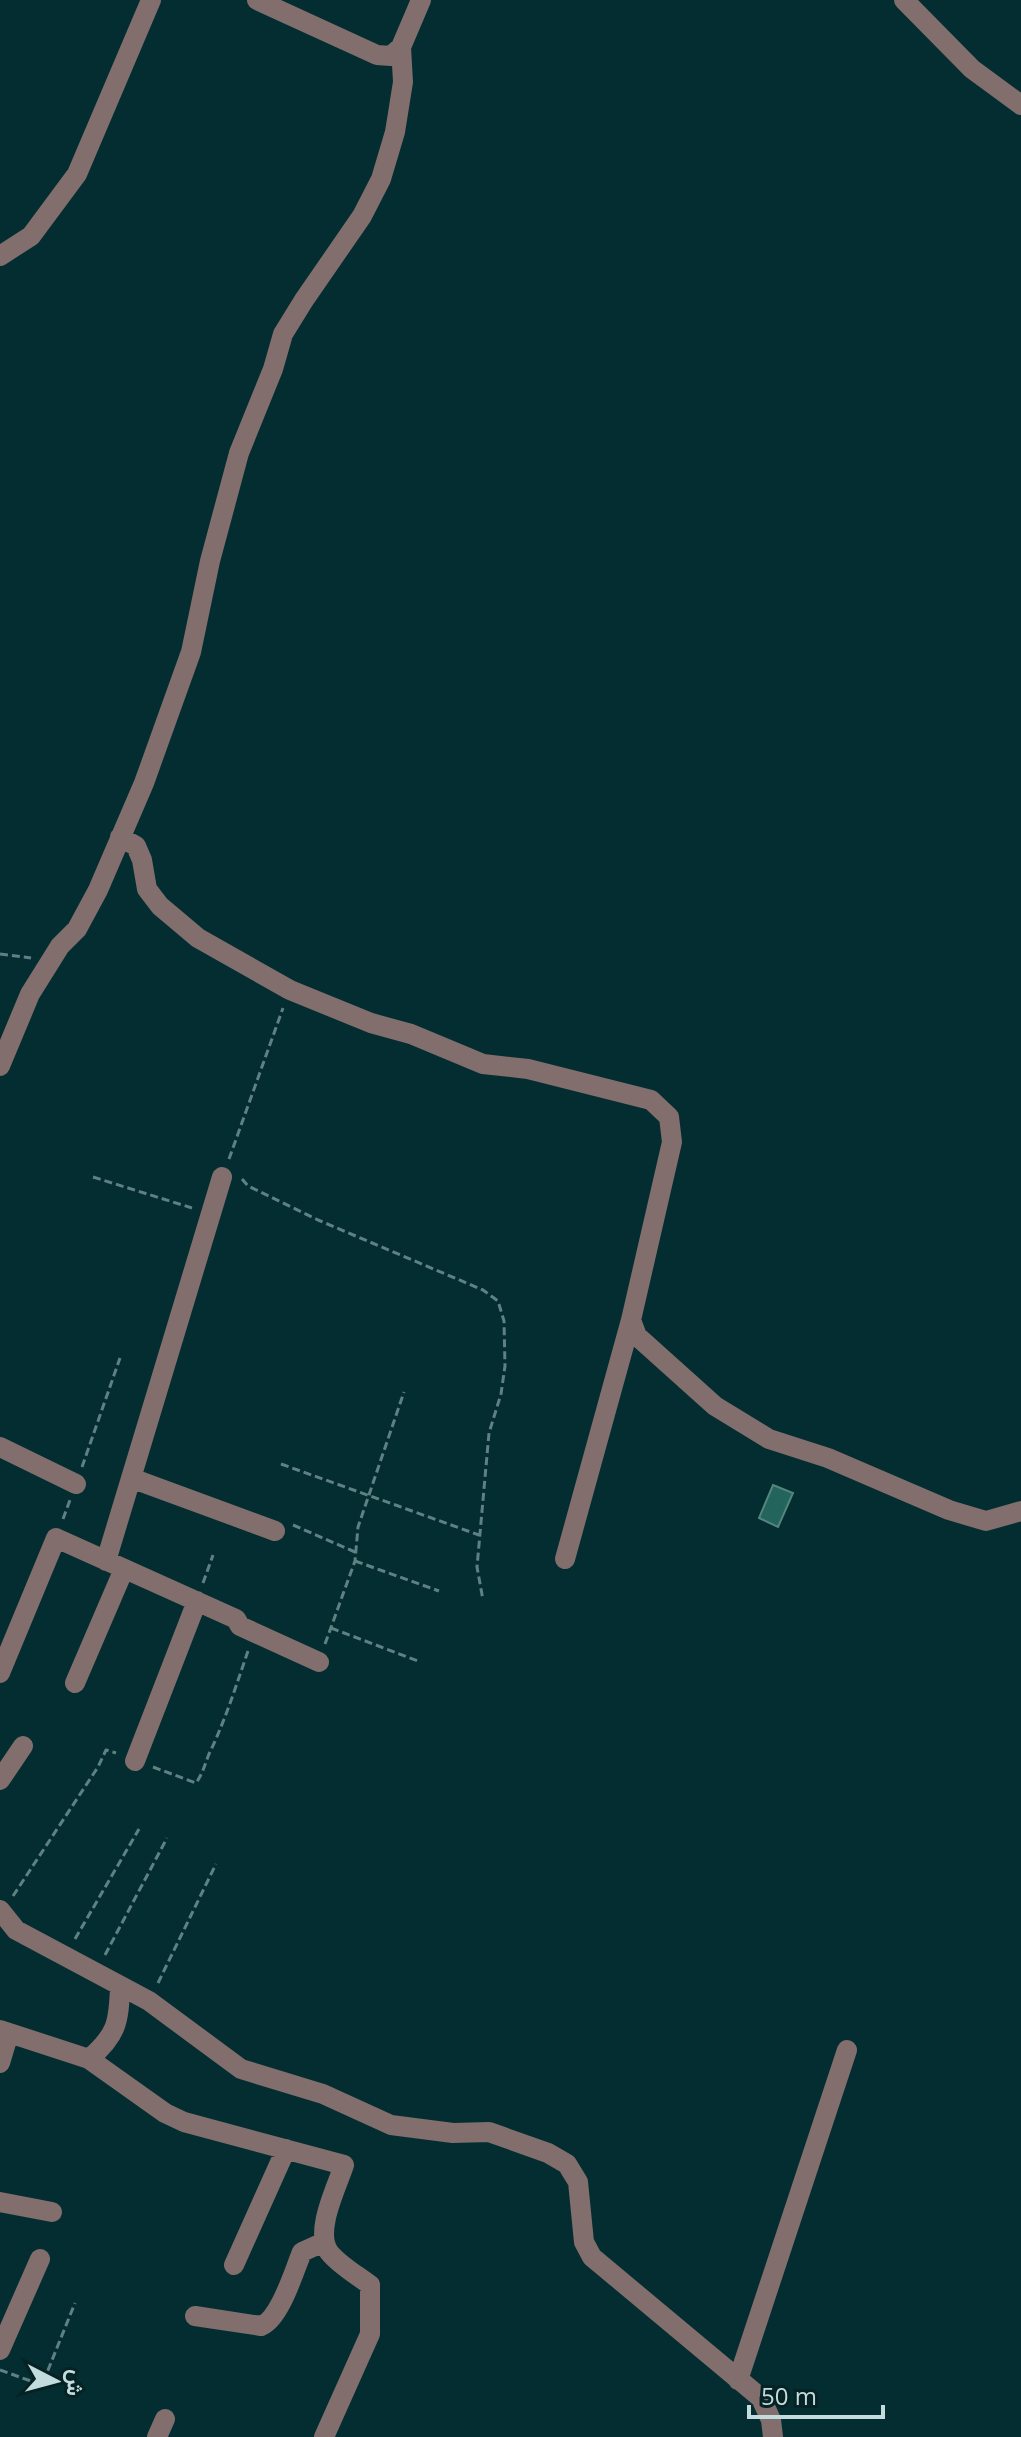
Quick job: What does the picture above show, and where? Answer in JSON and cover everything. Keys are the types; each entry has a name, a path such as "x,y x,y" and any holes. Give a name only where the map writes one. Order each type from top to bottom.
{"street":[{"path":"0,256 31,236 77,174 151,0"},
{"path":"257,0 377,55 391,56 401,47 421,0"},
{"path":"904,0 972,69 1021,105"},
{"path":"0,1066 30,994 60,946 77,929 98,890 144,783 191,652 223,506 239,453 273,369 283,334 362,216 381,179 395,132 403,82 401,47"},
{"path":"120,837 136,846 147,889 160,906 198,938 290,990 483,1064 528,1069 651,1100 669,1117 672,1142 631,1320 565,1559"},
{"path":"75,1683 115,1565 131,1478 211,1214 228,1175"},
{"path":"631,1320 637,1336 715,1406 769,1439 828,1458 949,1510 986,1521 1021,1511"},
{"path":"2,1455 76,1484"},
{"path":"131,1478 275,1531"},
{"path":"0,1673 56,1538 236,1619 240,1626 319,1662"},
{"path":"135,1761 197,1601"},
{"path":"0,1780 23,1746"},
{"path":"1,1911 16,1930 149,2001 241,2069 323,2094 391,2125 453,2133 489,2132 548,2153 567,2164 578,2182 584,2242 592,2257 761,2398 771,2420 773,2437"},
{"path":"89,2059 107,2044 117,2027 120,1986"},
{"path":"0,2063 4,2032 89,2059 175,2117 344,2165 324,2226 324,2242 330,2253 370,2285 372,2315 370,2334 324,2437"},
{"path":"738,2380 847,2050"},
{"path":"234,2265 286,2149"},
{"path":"0,2202 52,2212"},
{"path":"195,2316 261,2326 268,2323 302,2252 324,2242"},
{"path":"0,2350 40,2259"}],"path":[{"path":"0,954 51,961"},
{"path":"290,990 228,1175 318,1220 483,1290 498,1301 504,1321 505,1366 501,1394 489,1433 479,1535 477,1567 483,1600"},
{"path":"93,1177 211,1214"},
{"path":"56,1538 120,1358"},
{"path":"319,1662 355,1561 358,1527 404,1392"},
{"path":"281,1464 479,1535"},
{"path":"275,1531 292,1525 355,1552"},
{"path":"197,1601 213,1555"},
{"path":"355,1561 439,1591"},
{"path":"331,1628 418,1661"},
{"path":"1,1911 98,1767 106,1750 196,1783 221,1729 254,1633"},
{"path":"65,1956 139,1829"},
{"path":"96,1973 167,1838"},
{"path":"149,2001 216,1864"},
{"path":"0,2370 42,2385 75,2303"}],"building":[{"path":"773,1485 793,1493 778,1527 759,1518"}]}
